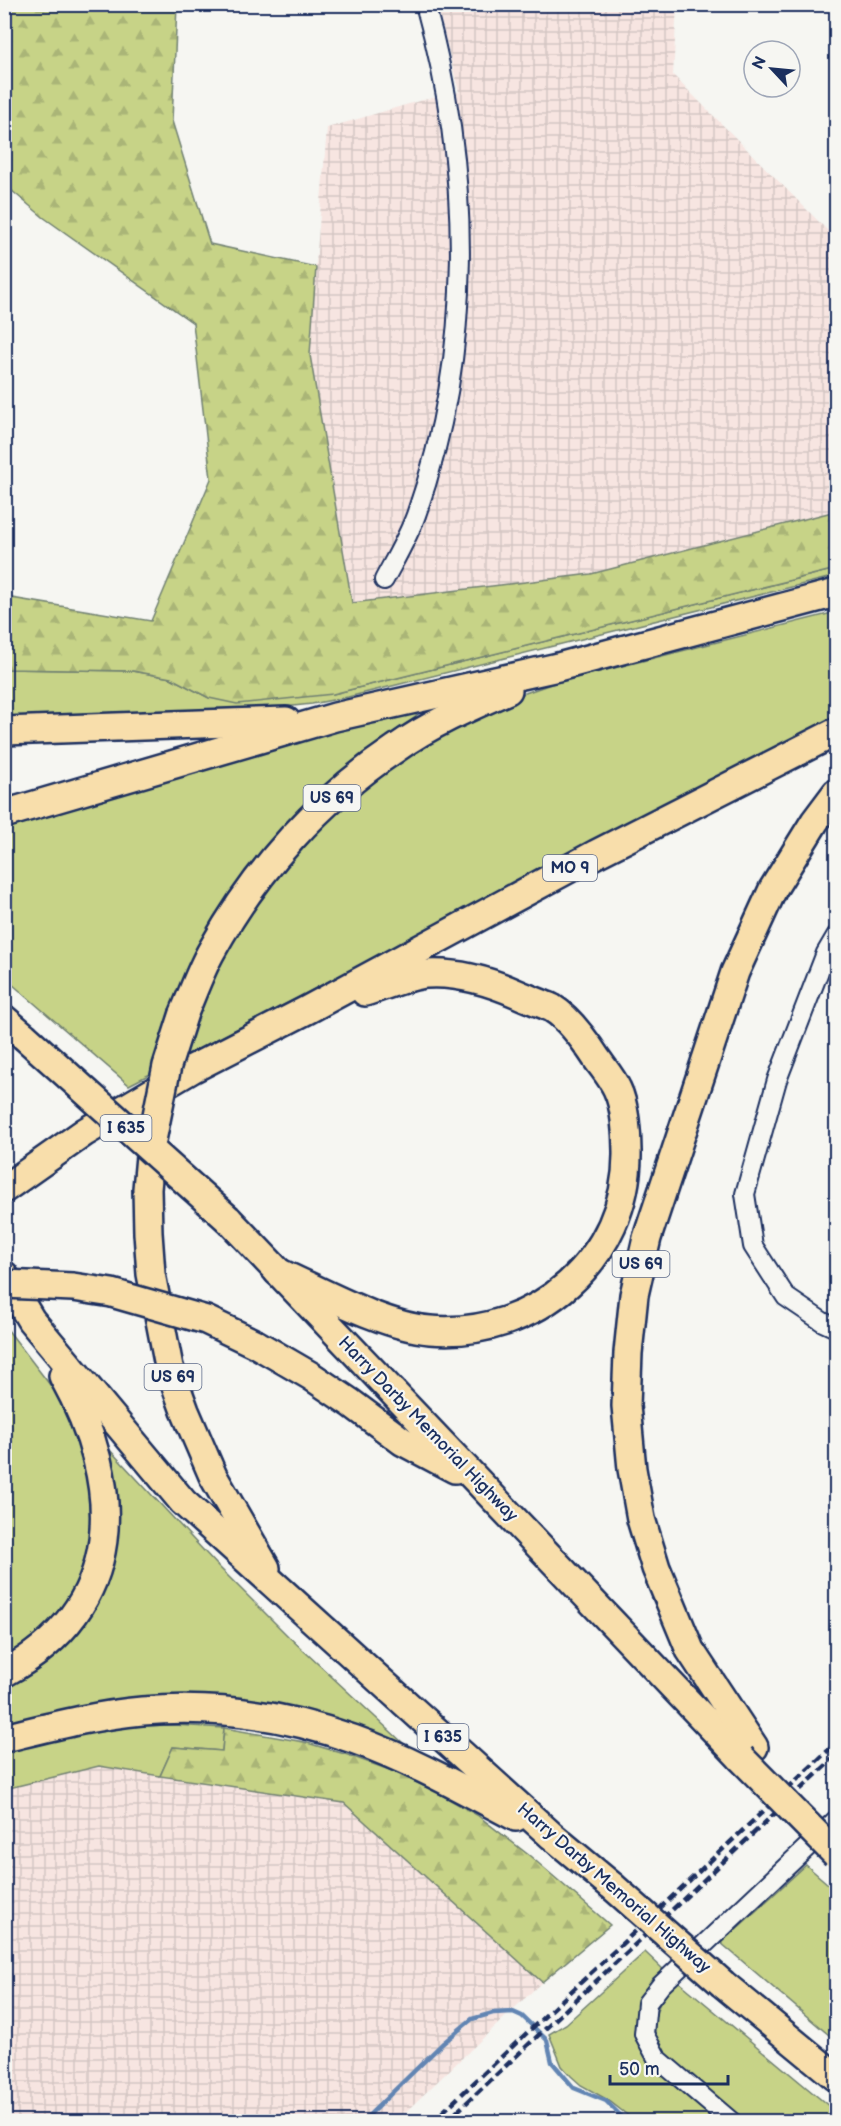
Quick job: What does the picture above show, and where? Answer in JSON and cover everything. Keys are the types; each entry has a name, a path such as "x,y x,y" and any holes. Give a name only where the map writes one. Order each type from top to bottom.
{"highway":[{"path":"4,814 335,717 558,667 837,593"},
{"name":"US 69","path":"276,1587 213,1476 169,1367 159,1320 149,1254 147,1189 152,1145 167,1066 184,1013 211,951 239,906 278,852 323,805 394,749 447,717 558,667"},
{"path":"4,731 231,724 335,717"},
{"name":"MO 9","path":"4,1189 104,1121 192,1069 596,855 837,732"},
{"name":"US 69","path":"747,1752 690,1650 660,1578 640,1519 626,1406 628,1353 634,1295 647,1238 735,972 773,889 809,829 837,794"},
{"path":"278,1272 380,1318 404,1326 430,1330 456,1330 506,1321 552,1298 590,1263 605,1242 622,1203 627,1167 627,1130 618,1090 583,1037 553,1009 492,982 461,975 424,974 307,1010"},
{"name":"Harry Darby Memorial Highway","path":"14,1027 228,1219 478,1481 747,1752 799,1815 837,1854"},
{"name":"Harry Darby Memorial Highway","path":"4,1275 31,1320 183,1502 552,1836 723,1984 837,2077"},
{"path":"4,1284 73,1287 112,1293 206,1320 256,1344 311,1376 402,1441 478,1481"},
{"path":"4,1673 45,1648 76,1613 98,1570 104,1539 103,1485 90,1433 77,1400 31,1320"},
{"path":"4,1738 64,1724 143,1711 211,1711 268,1717 320,1728 354,1739 453,1784 552,1836"}],"street":[{"path":"384,580 416,517 432,462 446,405 455,348 460,291 460,210 451,118 440,61 425,4"},
{"path":"837,936 826,953 777,1080 745,1194 753,1246 786,1297 823,1322 837,1328"},
{"path":"732,2121 657,2058 644,2034 647,2003 661,1985 837,1820"}],"shaded area":[{"path":"437,5 677,5 673,75 836,239 836,511 591,574 352,603 309,351 327,128 419,101 459,92"},
{"path":"99,1766 344,1803 542,1982 396,2121 5,2121 4,1789"}],"green space":[{"path":"5,4 177,5 172,121 210,244 316,267 310,355 352,603 591,574 836,511 836,569 333,694 237,704 209,698 171,678 133,671 5,669 5,597 151,621 211,479 193,323 43,217 5,185"},
{"path":"836,569 836,576 312,704 5,725 5,669 133,671 171,678 209,698 333,694"},
{"path":"836,612 836,718 129,1085 5,978 5,821 412,711 417,716 359,756 325,788 231,935 309,833 400,756 511,698 551,684"},
{"path":"4,1325 57,1394 88,1456 95,1543 61,1620 4,1661"},
{"path":"108,1448 218,1566 289,1637 417,1756 298,1715 5,1729 5,1685 54,1655 74,1636 90,1614 102,1591 111,1565 118,1507"},
{"path":"174,1725 224,1728 222,1751 173,1747 160,1776 99,1766 5,1789 5,1750 89,1732 133,1726"},
{"path":"224,1728 304,1742 348,1755 395,1772 440,1794 477,1815 530,1856 610,1925 542,1982 344,1803 160,1776 173,1747 222,1751"},
{"path":"806,1865 836,1891 836,2041 721,1943"},
{"path":"645,1952 665,1971 643,1996 636,2014 637,2033 645,2050 671,2083 716,2121 635,2121 608,2100 581,2085 562,2066 549,2034 566,2024"},
{"path":"678,1981 836,2112 836,2121 743,2121 668,2059 656,2039 655,2018 663,1999"}],"waterway":[{"path":"362,2122 442,2044 472,2019 493,2013 513,2012 522,2016 547,2040 552,2062 574,2088 606,2101 627,2122"}],"railway":[{"path":"432,2122 836,1743"},
{"path":"446,2122 836,1756"}]}
